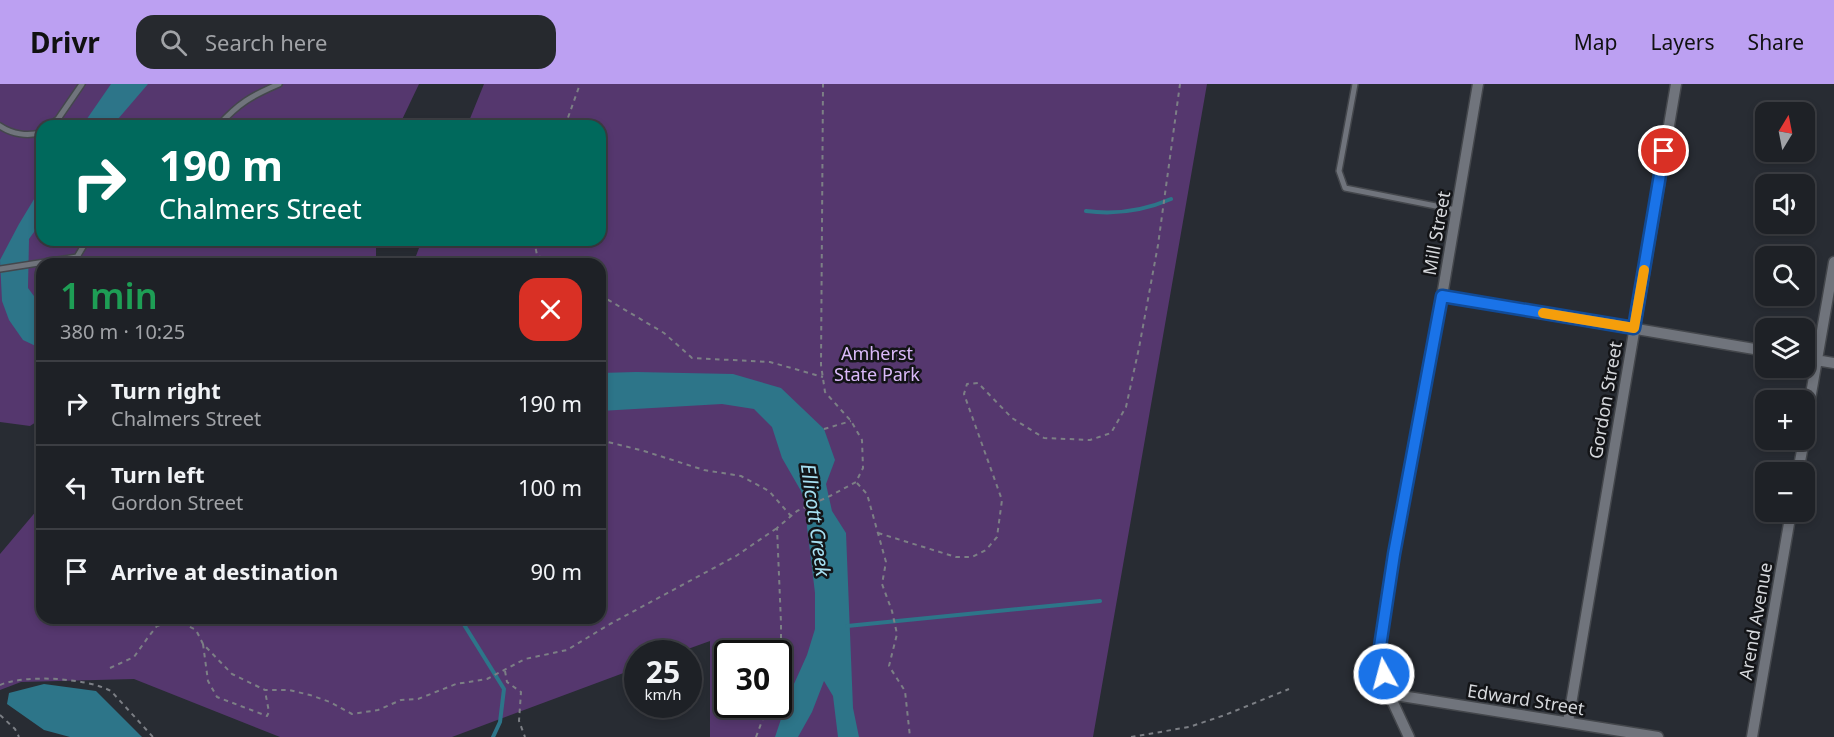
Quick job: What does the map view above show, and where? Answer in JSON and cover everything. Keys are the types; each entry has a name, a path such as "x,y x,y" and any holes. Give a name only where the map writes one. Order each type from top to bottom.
{"street":[{"name":"Mill Street","path":"1409,737 1389,694 1379,653 1394,554 1442,296 1478,84"},
{"name":"Gordon Street","path":"1568,722 1676,84"},
{"path":"1812,390 1834,262"},
{"path":"1442,296 1755,349"},
{"path":"1817,360 1834,363"},
{"name":"Arend Avenue","path":"1752,737 1789,522"},
{"name":"Edward Street","path":"1389,694 1658,737"}],"lane":[{"path":"57,120 82,84"},
{"path":"224,120 248,98 279,84"},
{"path":"1354,84 1339,171 1345,188 1456,210"},
{"path":"0,126 22,135 36,133"},
{"path":"68,258 77,256 83,246"},
{"path":"0,269 36,265"}],"path":[{"path":"567,120 580,84"},
{"path":"184,624 196,630 203,644 232,674 265,690 289,690 310,695 330,702 352,714 378,710 401,700 418,699 456,684 487,679 525,659 567,650 610,624 736,556 777,528 796,510 856,482 863,468 862,440 851,421 825,392 820,365 823,84"},
{"path":"878,533 956,557 972,557 986,550 997,537 1002,500 964,394 967,384 978,383 1012,418 1044,438 1090,440 1111,433 1126,407 1139,348 1158,245 1180,84"},
{"path":"606,299 664,333 692,358 770,362 823,377"},
{"path":"824,429 851,421"},
{"path":"606,442 704,470 741,476 769,491 791,516"},
{"path":"856,482 867,494 886,562 882,584 892,611 897,634 889,666 904,691 910,737"},
{"path":"777,528 781,640"},
{"path":"110,668 134,657 157,626 166,624"},
{"path":"203,644 208,681 217,697 267,716 269,712 265,690"},
{"path":"505,671 507,682 521,692 519,721 525,736"},
{"path":"0,685 21,681 69,679 102,686 111,691 153,737"},
{"path":"1131,737 1189,727 1290,689"},
{"path":"0,715 15,729 19,737"},
{"path":"756,737 763,718"}],"green space":[{"path":"0,84 419,84 402,120 36,120 36,246 376,246 376,258 36,258 36,422 30,426 0,422"},
{"name":"Amherst State Park","path":"484,84 1207,84 1093,737 710,737 710,641 702,644 702,640 624,640 624,673 452,737 280,737 134,679 21,682 0,690 0,554 36,511 36,624 606,624 606,258 415,258 420,246 606,246 606,120 469,120"}],"water":[{"path":"111,84 148,84 117,120 86,120"},
{"path":"36,196 36,229 29,239 28,288 36,299 36,346 23,340 9,320 2,301 0,260"},
{"name":"Ellicott Creek","path":"606,373 733,374 781,388 824,429 835,460 826,484 832,511 846,533 853,708 859,737 838,737 833,696 824,681 812,712 798,737 775,737 781,718 792,718 792,688 807,655 815,629 815,593 807,527 808,514 801,491 782,458 772,427 754,409 722,404 606,411"},
{"path":"44,684 96,691 142,737 70,737 44,730 7,704 9,693"}],"waterway":[{"path":"1086,211 1129,211 1171,199"},
{"path":"847,626 1100,601"},
{"path":"464,624 504,689 500,722 493,737"}],"slow traffic":[{"path":"1543,313 1634,328 1644,270"}],"route":[{"path":"1384,674 1379,653 1394,554 1442,296 1634,328 1664,151"}]}
